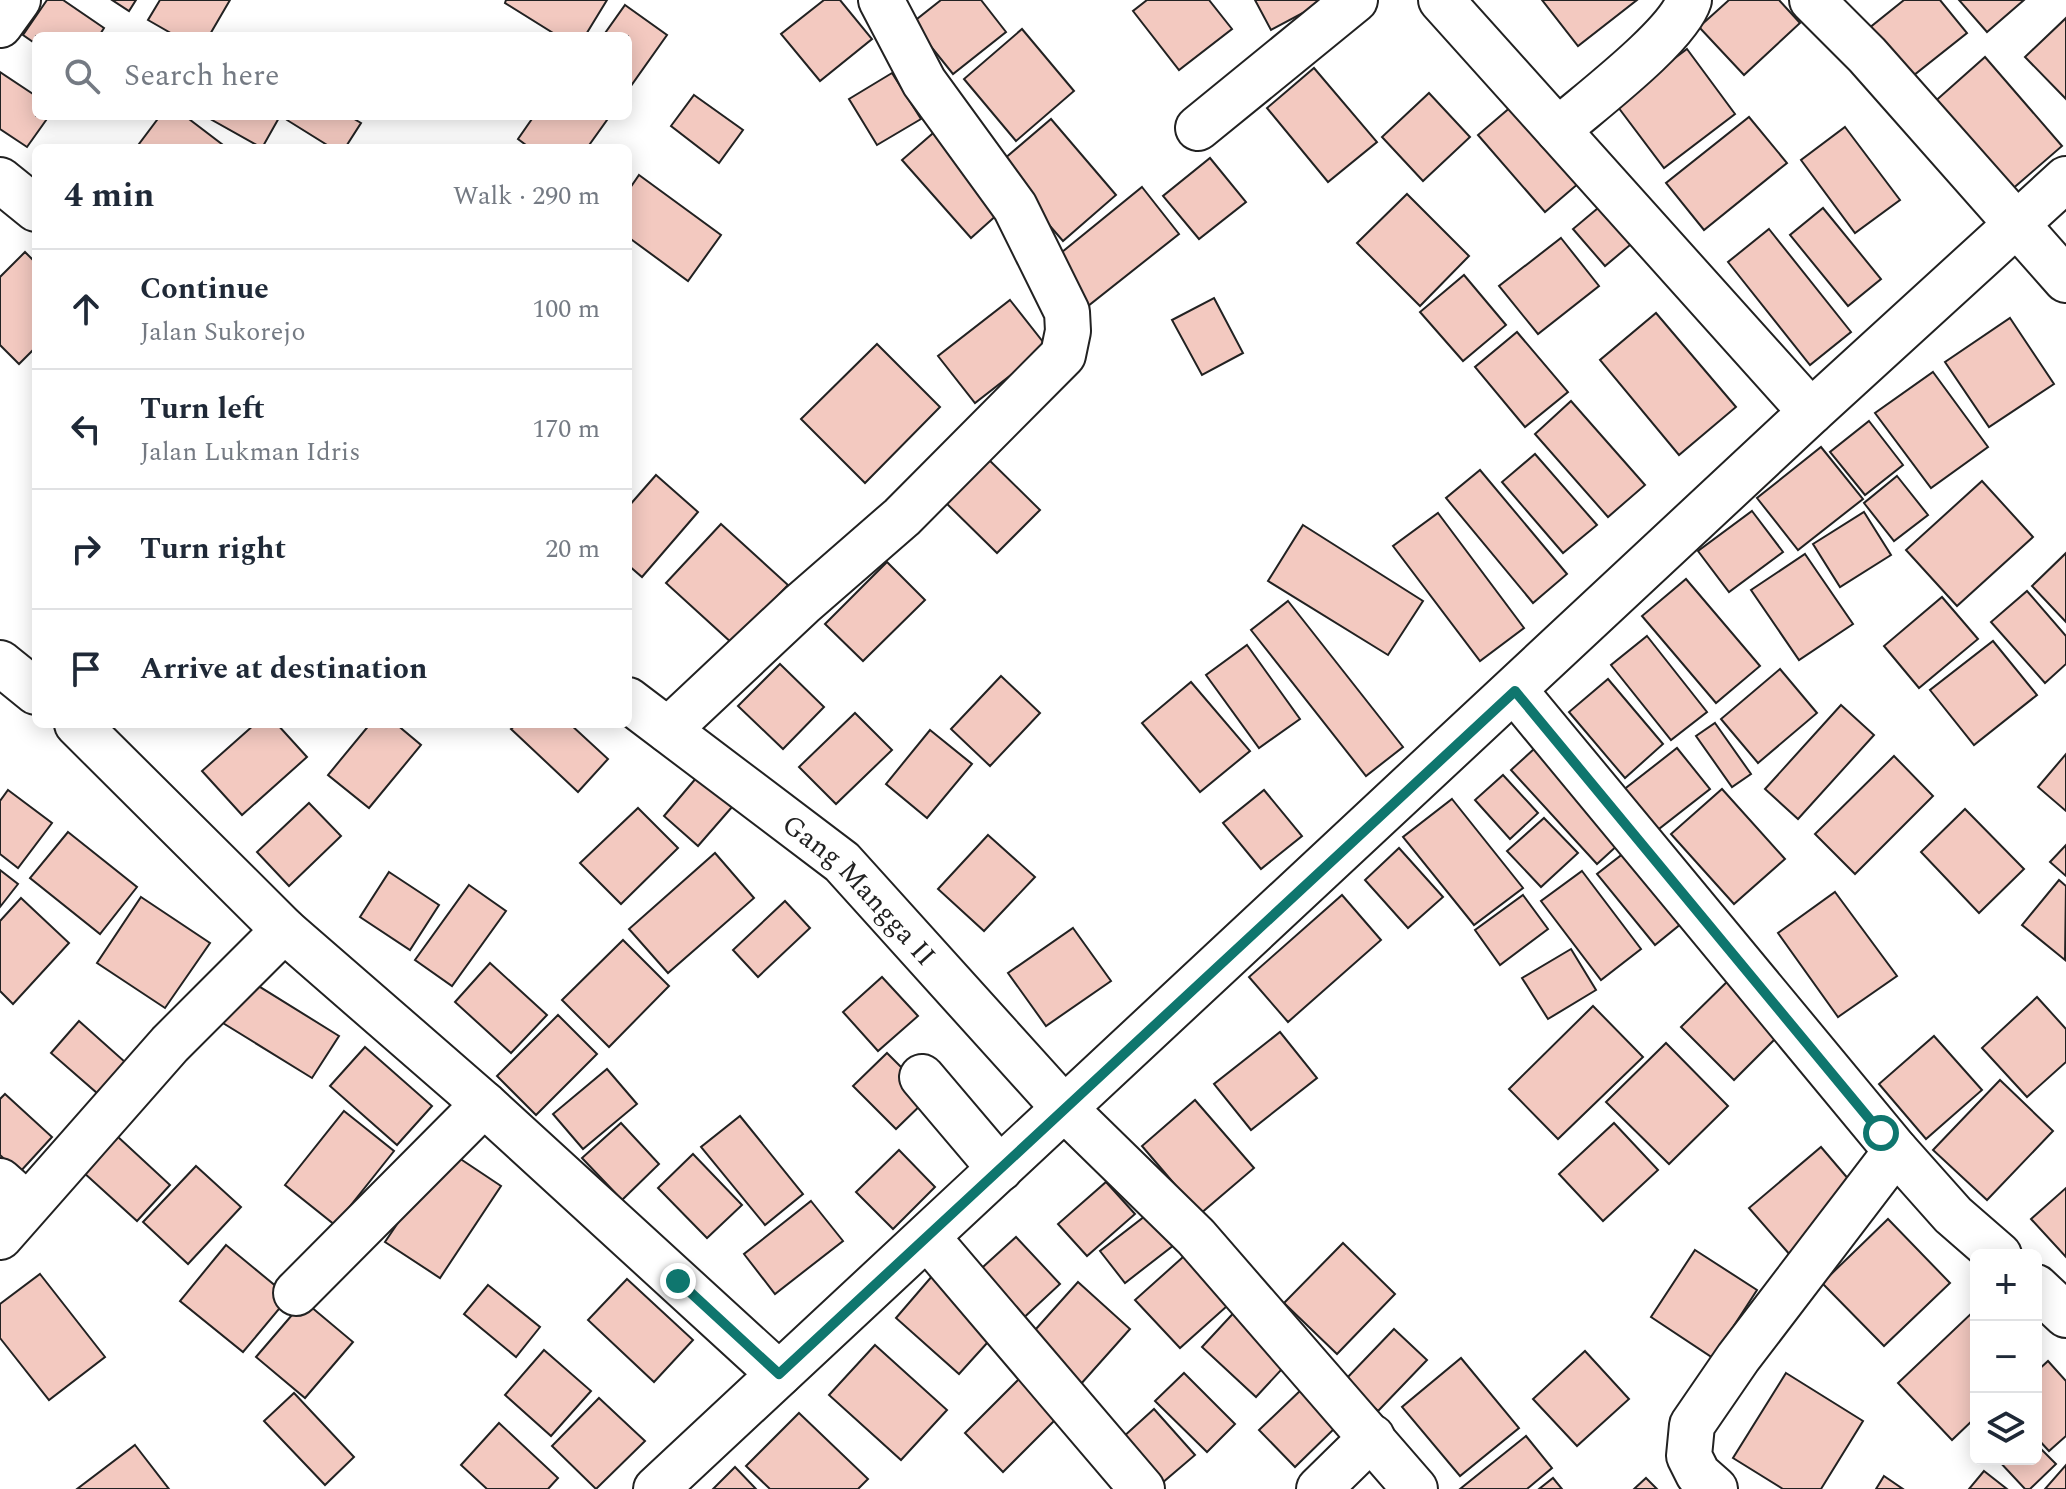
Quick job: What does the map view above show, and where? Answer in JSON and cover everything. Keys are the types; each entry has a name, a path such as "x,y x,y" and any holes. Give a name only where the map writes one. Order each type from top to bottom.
{"street":[{"path":"0,25 18,0"},
{"path":"668,730 802,604 902,517 1063,355 1068,331 1067,312 1015,207 924,82 881,0"},
{"path":"1198,128 1355,0"},
{"path":"1441,0 1811,412"},
{"path":"1558,130 1670,32 1686,10 1689,0"},
{"path":"1812,0 1867,55 2018,222 2066,280"},
{"path":"656,1489 1811,412 2066,179"},
{"path":"0,180 32,206"},
{"path":"0,663 32,689"},
{"path":"1515,691 1896,1151 1953,1215 1992,1249"},
{"name":"Gang Mangga II","path":"632,703 842,862 1065,1109 1196,1237 1415,1489"},
{"path":"81,728 284,930 484,1104 779,1374"},
{"path":"9,1208 284,930"},
{"path":"922,1077 1000,1169"},
{"path":"296,1293 484,1104"},
{"path":"1715,1489 1698,1474 1689,1456 1692,1425 1738,1358 1896,1151"},
{"path":"927,1237 1142,1489"},
{"path":"2042,1293 2066,1315"},
{"path":"1319,1489 1372,1437"}],"building":[{"path":"47,0 63,0 104,28 102,32 32,32 32,41 23,35"},
{"path":"112,0 136,0 129,11"},
{"path":"160,0 230,0 211,32 169,32 148,20"},
{"path":"506,0 607,0 587,32 552,32 505,3"},
{"path":"824,0 840,0 872,39 820,81 781,34"},
{"path":"941,0 981,0 1006,32 953,74 912,23"},
{"path":"1147,0 1209,0 1232,29 1179,70 1133,11"},
{"path":"1255,0 1327,0 1271,30"},
{"path":"1542,0 1637,0 1578,46"},
{"path":"1729,0 1779,0 1800,23 1744,75 1699,27"},
{"path":"1904,0 1940,0 1967,33 1909,79 1868,29"},
{"path":"1959,0 2024,0 1987,32"},
{"path":"625,5 667,35 632,84 632,32 606,32"},
{"path":"2066,18 2066,99 2025,57"},
{"path":"1022,29 1074,91 1016,141 964,79"},
{"path":"1687,49 1735,114 1664,168 1615,103"},
{"path":"1985,57 2062,146 2010,191 1932,104"},
{"path":"1314,68 1377,142 1328,182 1267,108"},
{"path":"0,72 32,93 32,120 46,120 27,147 0,129"},
{"path":"892,73 921,119 877,145 849,99"},
{"path":"1429,93 1470,137 1423,181 1382,137"},
{"path":"694,95 743,130 719,163 671,126"},
{"path":"1519,100 1586,177 1545,212 1478,135"},
{"path":"1749,117 1787,163 1704,230 1666,183"},
{"path":"1051,119 1116,195 1063,241 997,165"},
{"path":"157,120 190,120 222,144 139,144"},
{"path":"212,120 278,120 264,144 255,144"},
{"path":"287,120 356,120 361,123 348,144 326,144"},
{"path":"531,120 607,120 590,144 525,144 518,139"},
{"path":"1845,127 1900,200 1855,233 1801,160"},
{"path":"939,128 1008,205 971,238 902,160"},
{"path":"1210,158 1246,202 1199,239 1163,196"},
{"path":"639,175 721,235 688,281 632,240 632,185"},
{"path":"1142,187 1179,234 1088,306 1051,261"},
{"path":"1407,194 1469,256 1420,306 1357,243"},
{"path":"1610,198 1642,235 1605,266 1573,229"},
{"path":"1823,208 1881,279 1848,306 1790,235"},
{"path":"1769,229 1851,332 1810,365 1728,262"},
{"path":"1561,238 1599,286 1538,334 1499,286"},
{"path":"25,252 32,259 32,351 19,364 0,345 0,277"},
{"path":"1464,275 1506,325 1463,361 1420,312"},
{"path":"1214,298 1243,353 1202,375 1172,320"},
{"path":"1010,300 1047,347 975,403 938,356"},
{"path":"1656,313 1736,407 1679,455 1600,360"},
{"path":"2010,318 2054,384 1989,427 1945,362"},
{"path":"1517,332 1568,392 1525,427 1475,367"},
{"path":"877,344 940,407 865,483 801,419"},
{"path":"1933,372 1988,447 1931,488 1875,413"},
{"path":"1571,401 1645,485 1608,517 1535,434"},
{"path":"1869,421 1903,465 1865,495 1830,452"},
{"path":"1821,447 1863,499 1798,550 1757,498"},
{"path":"982,453 1040,510 997,553 939,496"},
{"path":"1535,454 1597,525 1563,553 1502,482"},
{"path":"1480,470 1567,574 1533,603 1446,498"},
{"path":"656,475 698,512 642,577 632,568 632,502"},
{"path":"1897,476 1928,515 1894,541 1864,503"},
{"path":"1982,481 2033,537 1957,606 1906,550"},
{"path":"1752,511 1783,552 1729,592 1698,551"},
{"path":"1864,512 1891,555 1840,587 1813,544"},
{"path":"1438,513 1524,628 1480,661 1393,546"},
{"path":"721,524 788,585 733,644 666,583"},
{"path":"1303,525 1423,601 1388,655 1268,581"},
{"path":"2066,553 2066,622 2032,586"},
{"path":"1805,554 1853,624 1799,660 1751,590"},
{"path":"887,562 925,600 863,661 825,624"},
{"path":"1686,579 1760,666 1716,703 1642,616"},
{"path":"2027,591 2066,636 2066,664 2045,683 1991,622"},
{"path":"1942,597 1978,639 1919,688 1884,646"},
{"path":"1288,601 1403,747 1366,776 1251,630"},
{"path":"1647,636 1707,712 1671,740 1611,665"},
{"path":"1993,641 2037,695 1974,745 1930,690"},
{"path":"1247,645 1300,719 1259,748 1206,675"},
{"path":"780,664 824,707 783,749 738,706"},
{"path":"1780,669 1817,713 1758,763 1721,719"},
{"path":"1001,676 1040,713 990,766 951,729"},
{"path":"1608,679 1663,744 1625,778 1569,712"},
{"path":"1191,682 1250,751 1200,792 1142,723"},
{"path":"1841,705 1874,735 1798,819 1765,789"},
{"path":"855,713 892,750 836,804 799,767"},
{"path":"1715,723 1751,774 1732,787 1696,736"},
{"path":"250,728 281,728 307,757 242,815 202,771"},
{"path":"367,728 401,728 421,745 369,808 328,775"},
{"path":"574,728 608,759 578,792 511,729"},
{"path":"930,730 972,764 927,818 886,784"},
{"path":"1677,748 1710,789 1655,832 1622,791"},
{"path":"1534,749 1620,843 1597,864 1511,770"},
{"path":"2066,754 2066,811 2038,787"},
{"path":"1894,756 1933,796 1855,874 1815,834"},
{"path":"1503,775 1538,813 1510,839 1475,800"},
{"path":"697,777 732,807 698,846 664,816"},
{"path":"1722,789 1785,859 1734,904 1671,834"},
{"path":"8,790 52,823 18,868 0,854 0,801"},
{"path":"1264,790 1302,836 1261,869 1223,823"},
{"path":"1452,799 1523,888 1474,925 1403,837"},
{"path":"309,803 341,836 289,886 257,852"},
{"path":"638,808 678,848 621,904 580,863"},
{"path":"1965,809 2024,869 1979,913 1921,852"},
{"path":"1544,818 1578,853 1541,887 1507,851"},
{"path":"68,832 137,887 100,934 30,878"},
{"path":"988,835 1035,877 984,931 938,889"},
{"path":"2066,845 2066,876 2050,862"},
{"path":"1399,848 1443,897 1408,928 1365,880"},
{"path":"715,853 754,898 668,973 629,929"},
{"path":"1624,853 1682,923 1655,945 1597,874"},
{"path":"0,870 18,884 0,907"},
{"path":"1582,871 1641,949 1601,980 1541,901"},
{"path":"389,872 439,905 410,950 360,917"},
{"path":"2059,880 2066,886 2065,960 2022,925"},
{"path":"469,885 506,911 452,986 415,960"},
{"path":"1835,892 1897,976 1838,1017 1778,933"},
{"path":"1342,895 1381,940 1288,1022 1249,977"},
{"path":"1523,895 1548,929 1500,965 1475,930"},
{"path":"141,897 210,943 165,1008 97,963"},
{"path":"21,898 69,943 13,1004 0,991 0,921"},
{"path":"785,901 810,928 758,977 733,950"},
{"path":"1073,928 1111,981 1046,1026 1008,973"},
{"path":"623,940 669,986 609,1047 562,1000"},
{"path":"1571,949 1596,990 1548,1019 1522,978"},
{"path":"490,963 547,1015 511,1053 455,1002"},
{"path":"1737,972 1789,1025 1734,1080 1681,1027"},
{"path":"244,977 339,1036 312,1078 218,1020"},
{"path":"882,977 918,1016 878,1051 843,1012"},
{"path":"2037,997 2066,1029 2066,1062 2027,1097 1982,1048"},
{"path":"1593,1006 1643,1057 1558,1139 1509,1089"},
{"path":"558,1015 597,1054 536,1115 497,1076"},
{"path":"79,1021 125,1062 97,1093 51,1053"},
{"path":"1280,1032 1317,1078 1251,1130 1214,1084"},
{"path":"1934,1036 1982,1090 1926,1139 1879,1084"},
{"path":"1666,1043 1728,1106 1669,1164 1606,1102"},
{"path":"365,1047 432,1106 397,1145 330,1086"},
{"path":"887,1053 930,1096 896,1129 853,1086"},
{"path":"607,1069 637,1104 583,1149 553,1114"},
{"path":"2000,1080 2053,1131 1987,1200 1933,1150"},
{"path":"5,1094 52,1137 19,1173 0,1155 0,1099"},
{"path":"1195,1100 1254,1168 1200,1214 1142,1146"},
{"path":"344,1111 394,1151 335,1225 285,1185"},
{"path":"740,1116 803,1194 765,1225 701,1147"},
{"path":"621,1123 659,1164 622,1200 582,1158"},
{"path":"1614,1123 1658,1170 1603,1221 1559,1174"},
{"path":"117,1136 170,1185 137,1221 83,1172"},
{"path":"1821,1147 1862,1195 1791,1256 1749,1208"},
{"path":"447,1150 501,1186 440,1278 385,1242"},
{"path":"899,1150 935,1187 893,1229 856,1192"},
{"path":"693,1154 742,1205 707,1238 658,1188"},
{"path":"196,1166 241,1207 188,1264 143,1222"},
{"path":"1106,1182 1135,1214 1087,1256 1058,1224"},
{"path":"2066,1188 2066,1257 2031,1219"},
{"path":"811,1201 843,1241 775,1294 744,1254"},
{"path":"1158,1206 1183,1238 1125,1283 1100,1251"},
{"path":"1888,1219 1950,1283 1884,1346 1822,1283"},
{"path":"1016,1237 1060,1284 1018,1323 973,1276"},
{"path":"1343,1243 1395,1294 1337,1354 1284,1303"},
{"path":"226,1245 289,1297 243,1352 180,1301"},
{"path":"1192,1249 1236,1298 1180,1348 1135,1300"},
{"path":"1695,1250 1757,1290 1713,1358 1651,1317"},
{"path":"40,1274 105,1357 49,1400 0,1338 0,1304"},
{"path":"933,1275 997,1332 959,1374 896,1318"},
{"path":"627,1279 693,1340 654,1382 588,1320"},
{"path":"1078,1282 1130,1329 1080,1385 1027,1339"},
{"path":"488,1285 540,1327 516,1357 464,1314"},
{"path":"304,1301 353,1342 305,1398 256,1357"},
{"path":"1240,1306 1294,1356 1256,1397 1202,1347"},
{"path":"1970,1315 1970,1423 1952,1440 1898,1383"},
{"path":"1394,1329 1427,1360 1378,1411 1345,1380"},
{"path":"875,1345 947,1410 901,1460 829,1395"},
{"path":"544,1350 591,1391 551,1436 505,1395"},
{"path":"1585,1351 1629,1399 1577,1446 1533,1399"},
{"path":"1461,1358 1519,1428 1460,1476 1402,1407"},
{"path":"2048,1361 2066,1381 2066,1436 2049,1451 2042,1443 2042,1366"},
{"path":"1184,1373 1235,1424 1207,1452 1155,1401"},
{"path":"1786,1373 1863,1421 1821,1489 1783,1489 1733,1458"},
{"path":"1020,1378 1058,1417 1003,1472 965,1433"},
{"path":"1302,1389 1338,1425 1295,1467 1259,1430"},
{"path":"294,1393 354,1457 325,1485 264,1421"},
{"path":"599,1398 645,1441 596,1489 552,1446"},
{"path":"1154,1409 1195,1455 1162,1483 1122,1438"},
{"path":"799,1413 868,1479 858,1489 770,1489 746,1466"},
{"path":"499,1423 558,1478 548,1489 487,1489 461,1465"},
{"path":"1526,1436 1552,1468 1527,1489 1460,1489"},
{"path":"135,1445 169,1489 77,1489"},
{"path":"2042,1450 2056,1464 2030,1489 2025,1489 2003,1465 2042,1465"},
{"path":"2066,1465 2066,1489 2045,1489"},
{"path":"735,1467 756,1489 713,1489"},
{"path":"1984,1471 2007,1489 1969,1489"},
{"path":"1884,1476 1903,1489 1876,1489"},
{"path":"1553,1478 1562,1489 1539,1489"},
{"path":"1646,1478 1657,1489 1634,1489"}],"route":[{"path":"678,1281 779,1374 1515,691 1881,1133"}]}
